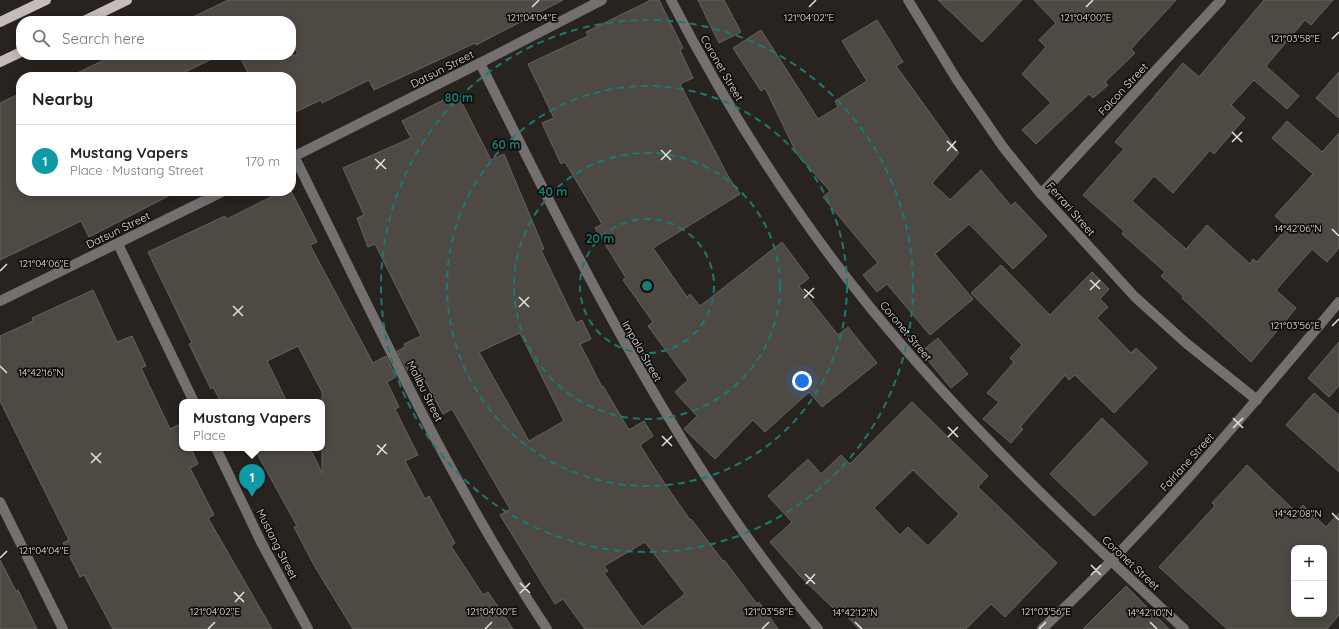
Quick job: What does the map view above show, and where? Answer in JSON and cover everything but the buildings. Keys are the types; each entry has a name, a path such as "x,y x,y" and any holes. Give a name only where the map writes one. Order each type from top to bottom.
{"main road":[{"path":"0,22 46,0"},
{"path":"94,16 127,0"},
{"path":"0,62 16,54"}],"street":[{"name":"Datsun Street","path":"296,155 602,0"},
{"name":"Coronet Street","path":"670,0 702,60 753,145 808,227 869,306 933,381 1001,453 1112,562 1184,629"},
{"name":"Ferrari Street","path":"908,0 957,80 999,141 1041,194 1135,297 1186,343 1257,400"},
{"name":"Falcon Street","path":"1041,194 1222,0"},
{"name":"Impala Street","path":"480,63 569,240 613,323 657,400 698,467 739,527 818,629"},
{"name":"Malibu Street","path":"296,165 426,422 507,567 547,629"},
{"name":"Datsun Street","path":"0,301 214,196"},
{"path":"118,244 193,399"},
{"name":"Fairlane Street","path":"1042,629 1112,562 1257,400 1339,302"},
{"name":"Mustang Street","path":"217,451 261,542 308,629"},
{"path":"0,502 63,629"}],"place":[{"name":"Mustang Vapers","path":"252,497"}]}
